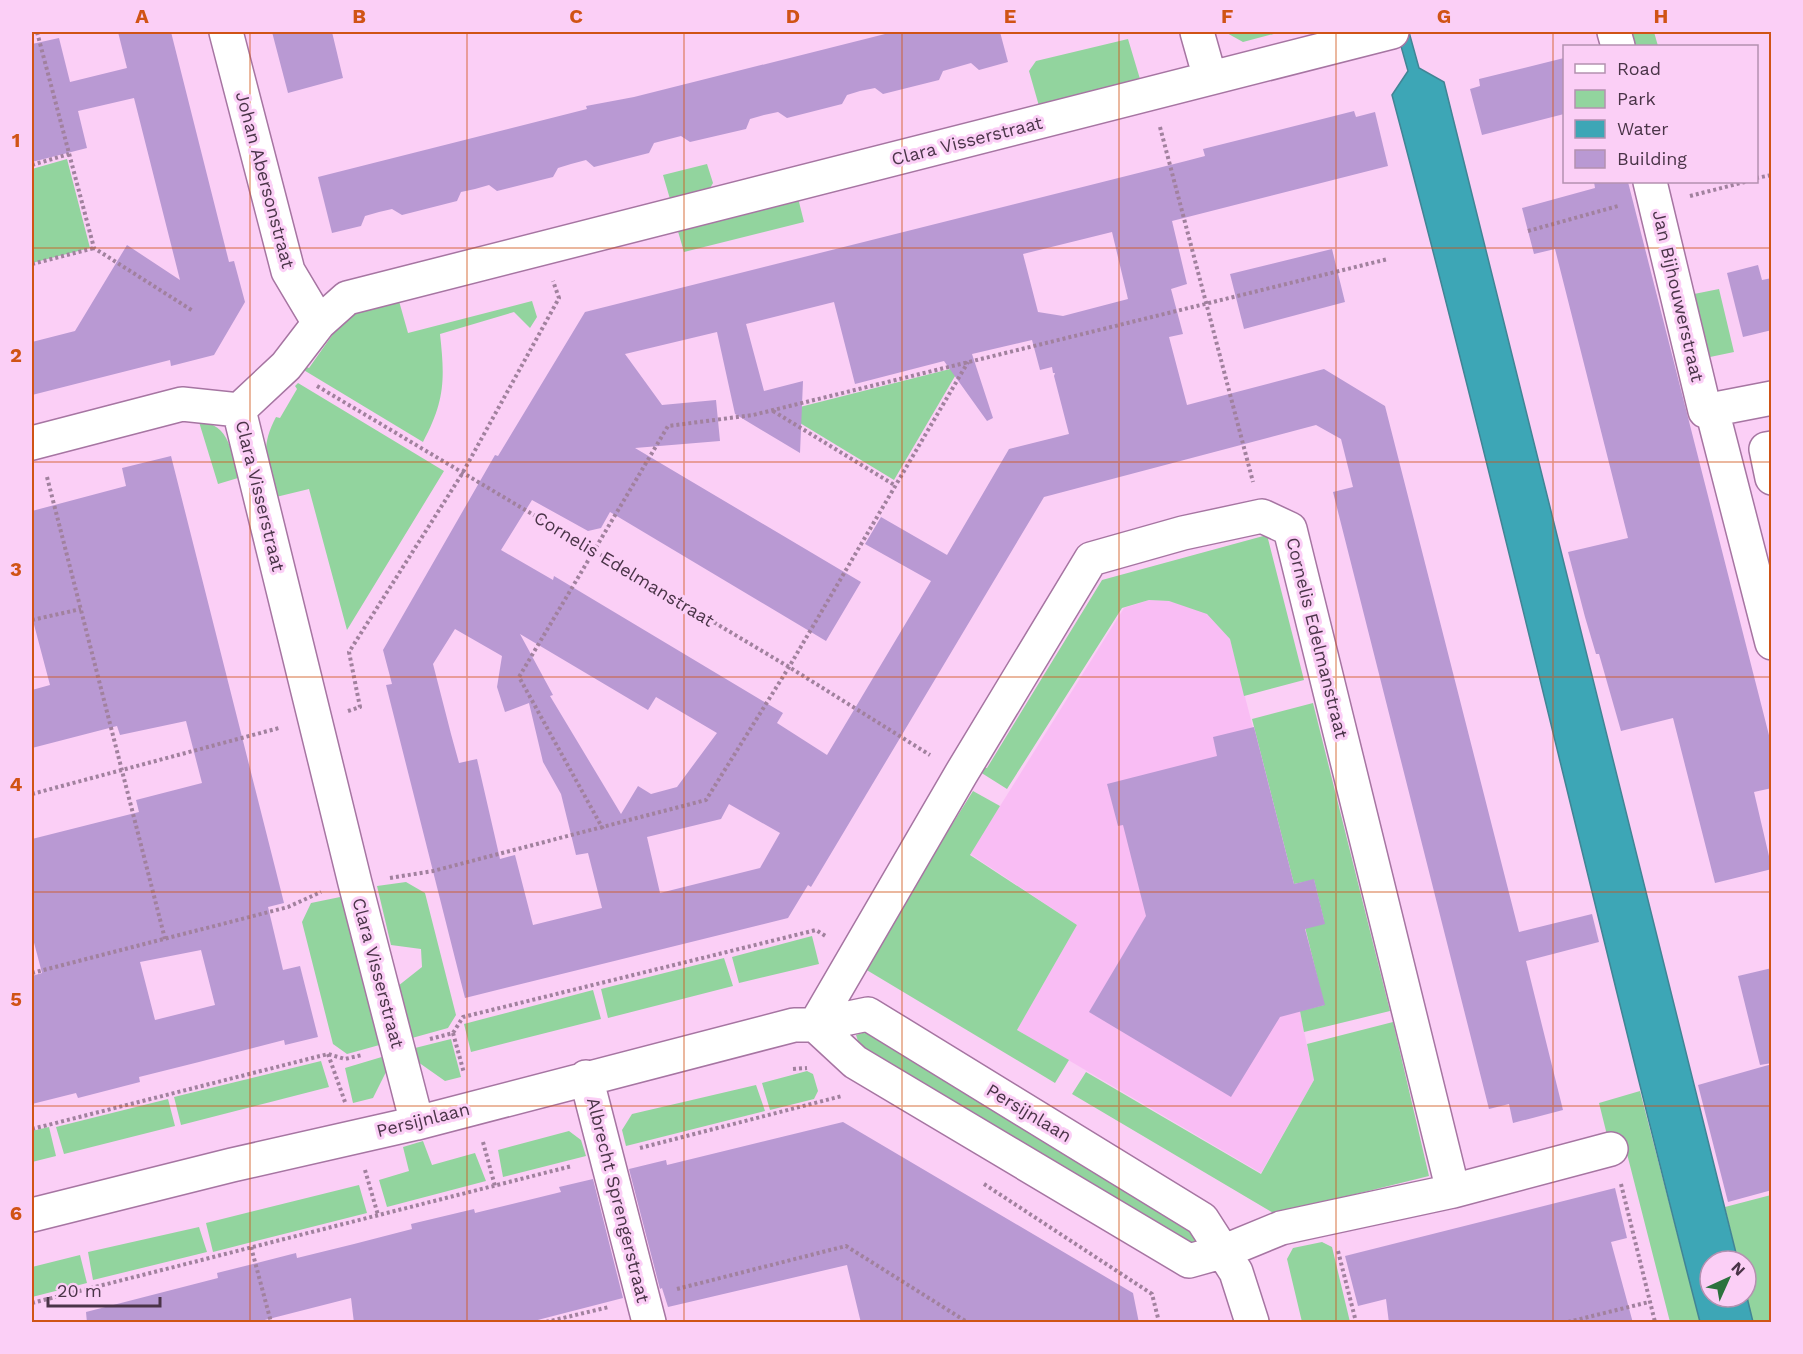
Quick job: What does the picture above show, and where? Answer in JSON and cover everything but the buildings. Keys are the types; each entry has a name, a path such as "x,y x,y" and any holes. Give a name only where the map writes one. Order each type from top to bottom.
{"street":[{"name":"Johan Abersonstraat","path":"226,32 288,271 319,323"},
{"path":"1197,32 1210,78"},
{"name":"Clara Visserstraat","path":"417,1123 314,719 239,410 286,366 319,323 347,298 1385,33"},
{"name":"Jan Bijhouwerstraat","path":"1653,194 1709,410 1764,580 1772,643"},
{"path":"1709,410 1772,398"},
{"path":"34,442 182,404 239,410"},
{"path":"1772,448 1766,449 1772,478"},
{"path":"1262,516 1183,533 1091,559 961,774 916,855 854,955 815,1025 855,1062 1189,1261 1225,1251 1281,1228 1454,1191 1611,1149"},
{"name":"Cornelis Edelmanstraat","path":"1262,516 1290,529 1454,1191"},
{"name":"Persijnlaan","path":"32,1215 232,1165 417,1123 586,1077 794,1025 815,1025 868,1014 1202,1219 1225,1251 1236,1272 1252,1323"},
{"name":"Albrecht Sprengerstraat","path":"586,1077 646,1310"}],"path":[{"path":"37,32 94,248 193,311"},
{"path":"1151,94 1262,516"},
{"path":"32,165 69,154"},
{"path":"1528,231 1653,194 1737,183"},
{"path":"32,264 94,248"},
{"path":"32,794 360,707 349,652 462,474 559,298 542,249"},
{"path":"603,829 519,677 668,426 772,410 1388,259"},
{"path":"32,973 288,908 312,895 355,883 433,871 603,829 706,800 789,667 968,362"},
{"name":"Cornelis Edelmanstraat","path":"286,366 462,474 789,667 961,774"},
{"path":"772,410 896,486"},
{"path":"34,442 124,770 165,939"},
{"path":"32,621 81,609"},
{"path":"32,1130 328,1054 345,1059 453,1033 463,1017 816,930 854,955"},
{"path":"453,1033 465,1076"},
{"path":"32,1303 847,1095"},
{"path":"481,1134 495,1186"},
{"path":"1611,1149 1654,1323"},
{"path":"975,1178 1152,1294 1159,1323"},
{"path":"1329,1218 1356,1323"},
{"path":"546,1323 646,1310 846,1246 967,1323"},
{"path":"251,1247 271,1323"},
{"path":"1568,1323 1649,1302"}],"shaded area":[{"path":"1149,600 1170,601 1207,613 1230,639 1325,1005 1300,1011 1314,1080 1261,1173 1017,1030 1077,925 970,854 1124,608"}],"green space":[{"path":"1225,32 1281,32 1243,42"},
{"path":"1628,32 1654,32 1658,45 1632,45"},
{"path":"1128,39 1140,79 1039,106 1029,71 1036,61"},
{"path":"67,159 90,248 32,263 32,169"},
{"path":"707,164 713,183 709,190 670,199 663,175"},
{"path":"798,198 804,222 684,252 677,228"},
{"path":"1719,289 1734,352 1710,357 1694,294"},
{"path":"399,301 408,333 532,301 537,317 530,328 514,312 440,334 443,364 442,389 436,414 423,442 302,369 304,366 309,368 350,310"},
{"path":"954,368 958,371 894,480 795,420 792,409"},
{"path":"298,383 444,471 347,630 309,489 276,497 266,457 271,428 276,417 280,418 297,389 295,386"},
{"path":"199,422 217,428 228,441 238,478 218,484"},
{"path":"1267,535 1304,680 1244,696 1230,639 1207,614 1169,601 1149,600 1122,608 1007,789 980,772 982,767 987,768 1102,580"},
{"path":"1313,703 1390,1011 1304,1032 1300,1011 1324,1005 1305,927 1324,921 1314,880 1294,884 1252,719"},
{"path":"973,791 1000,806 970,855 1077,925 1017,1030 1069,1060 1055,1083 865,969 885,932"},
{"path":"406,882 425,893 456,1015 448,1028 412,1038 398,986 422,967 421,949 391,945 377,886"},
{"path":"345,896 383,1044 347,1054 333,1044 302,922 311,903"},
{"path":"812,936 819,964 739,983 732,957"},
{"path":"724,958 733,986 608,1018 601,989"},
{"path":"593,990 601,1019 471,1052 464,1024"},
{"path":"1393,1022 1429,1176 1275,1214 1072,1094 1086,1072 1261,1174 1314,1080 1307,1044"},
{"path":"869,1031 1191,1228 1199,1244 1188,1248 860,1047 856,1035"},
{"path":"451,1039 461,1077 445,1081 418,1062 415,1048"},
{"path":"385,1056 387,1070 373,1098 353,1103 345,1068"},
{"path":"321,1061 329,1087 181,1125 174,1097"},
{"path":"807,1071 813,1074 818,1091 814,1099 770,1110 762,1083"},
{"path":"756,1085 765,1111 626,1146 622,1130 632,1114"},
{"path":"1640,1091 1700,1322 1670,1322 1625,1146 1607,1135 1599,1103"},
{"path":"168,1099 175,1126 64,1154 56,1127"},
{"path":"49,1127 56,1156 32,1162 32,1131"},
{"path":"569,1131 581,1140 586,1156 503,1177 498,1150"},
{"path":"423,1141 432,1165 475,1153 486,1181 387,1207 379,1180 409,1171 403,1147"},
{"path":"359,1185 367,1213 213,1252 206,1223"},
{"path":"1771,1195 1771,1322 1753,1322 1750,1309 1758,1309 1758,1249 1735,1249 1725,1207"},
{"path":"199,1227 207,1252 93,1280 88,1252"},
{"path":"1322,1242 1332,1247 1350,1322 1302,1322 1287,1259 1293,1248"},
{"path":"80,1255 87,1283 32,1297 32,1267"}],"water":[{"path":"1397,32 1409,32 1419,68 1444,82 1735,1249 1698,1249 1698,1309 1750,1309 1753,1322 1700,1322 1622,1016 1471,401 1392,95 1408,71"}]}
